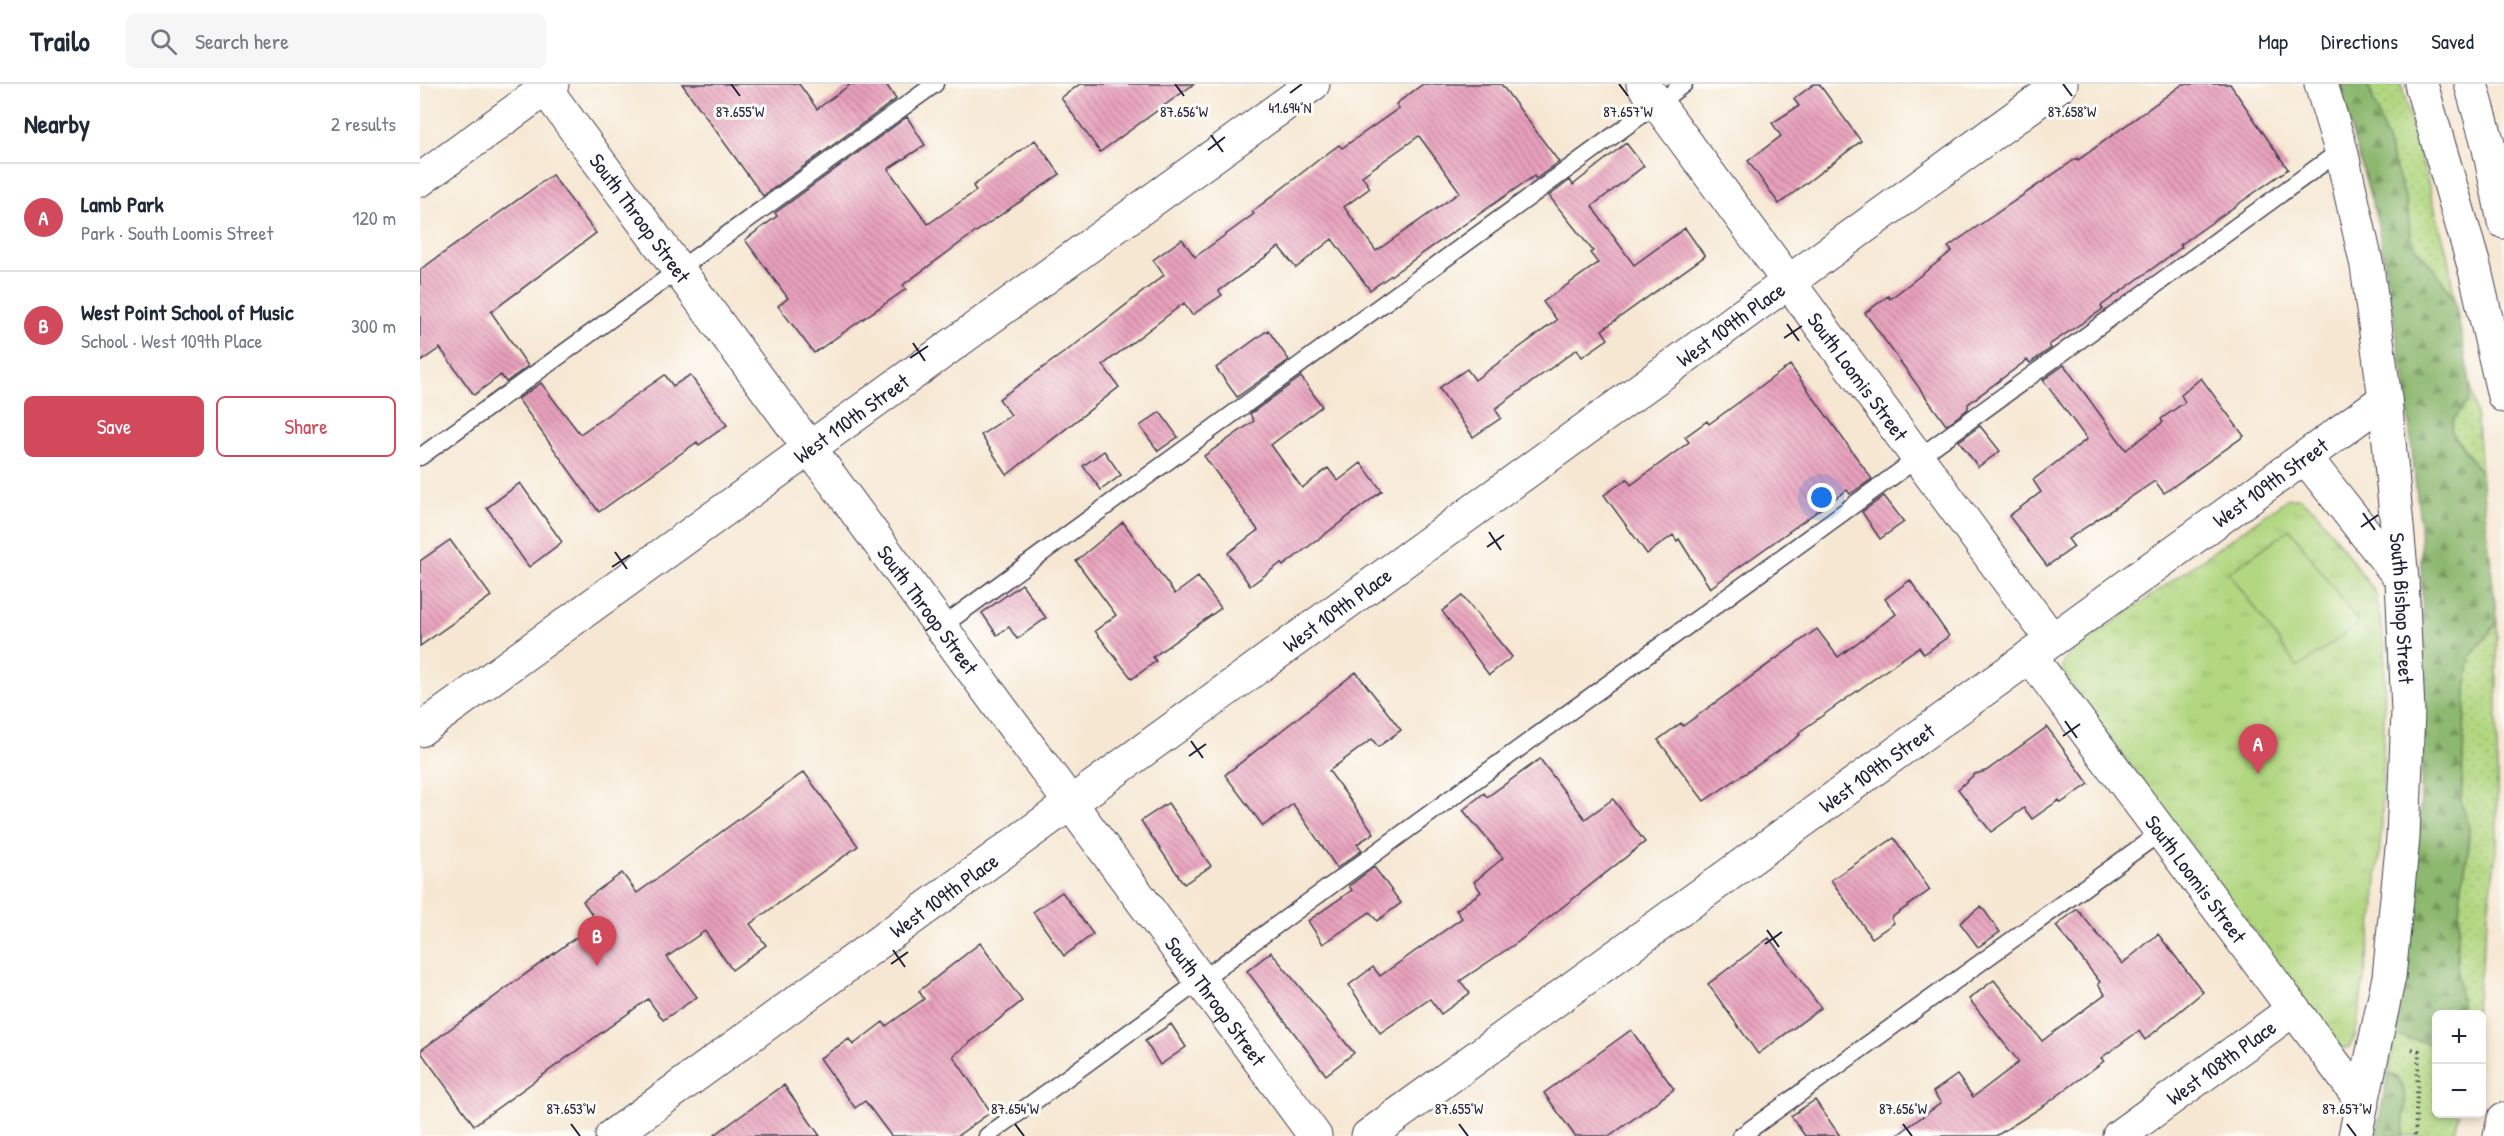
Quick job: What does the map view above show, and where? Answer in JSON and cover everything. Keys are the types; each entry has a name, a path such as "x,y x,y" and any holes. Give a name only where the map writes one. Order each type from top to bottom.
{"main road":[{"name":"West 110th Street","path":"420,730 1313,84"},
{"name":"West 109th Place","path":"612,1136 2061,84"},
{"name":"South Bishop Street","path":"2321,84 2341,150 2367,266 2385,399 2402,580 2408,711 2403,838 2389,977 2355,1136"},
{"path":"2421,84 2474,266 2504,396"},
{"path":"2471,84 2488,144 2504,222"},
{"name":"South Throop Street","path":"547,86 678,270 1315,1136"},
{"path":"420,180 547,86"},
{"name":"South Loomis Street","path":"1651,94 1918,458 2161,832 2362,1101"},
{"name":"West 109th Street","path":"1368,1136 2385,399"},
{"path":"2306,457 2402,580"},
{"name":"West 108th Place","path":"2119,1136 2294,1009"},
{"path":"2500,1136 2504,1119"}],"lane":[{"path":"420,458 935,84"},
{"path":"941,627 1651,94 1684,84"},
{"path":"987,1136 2341,150"},
{"path":"1741,1136 2161,832"}],"path":[{"path":"2412,1049 2419,1051 2415,1136"}],"green space":[{"path":"2338,84 2368,84 2406,200 2411,236 2417,250 2437,272 2455,301 2470,382 2469,400 2453,420 2451,431 2481,473 2497,623 2471,656 2466,689 2461,803 2469,824 2468,851 2460,897 2457,964 2462,1010 2432,1010 2432,1044 2394,1035 2405,957 2421,799 2424,658 2420,523 2405,385 2377,219"},
{"path":"2368,84 2401,84 2447,253 2455,301 2437,272 2417,250 2411,236 2406,200"},
{"path":"2470,382 2477,420 2481,473 2451,431 2453,420 2469,400"},
{"path":"2289,498 2299,498 2316,511 2375,592 2385,646 2382,823 2374,913 2355,1037 2349,1047 2341,1049 2062,673 2064,662 2070,653"},
{"path":"2290,529 2359,623 2298,668 2229,573"},
{"path":"2497,623 2497,845 2476,1010 2462,1010 2457,964 2460,897 2468,851 2469,824 2461,803 2466,689 2471,656"},
{"path":"2394,1035 2432,1044 2432,1118 2458,1118 2454,1136 2403,1136 2404,1090 2396,1077 2388,1074"},
{"path":"2388,1074 2396,1077 2404,1090 2403,1136 2376,1136"}],"building":[{"path":"682,84 799,84 817,109 851,84 886,84 896,99 763,196"},
{"path":"1080,84 1194,84 1100,152 1061,98"},
{"path":"1423,84 1501,84 1559,162 1536,179 1534,176 1370,290 1332,239 1296,268 1279,247 1219,291 1222,295 1192,315 1184,303 1103,365 1119,387 1007,475 981,435 1011,415 999,399 1076,344 1164,275 1153,260 1182,239 1195,257 1254,214 1252,212 1317,161 1339,145 1342,148 1399,108 1396,104","holes":["1419,136 1460,192 1376,251 1344,207 1370,188 1362,176"]},
{"path":"1814,84 1819,84 1861,141 1779,204 1748,161 1781,136 1772,123 1799,106 1794,99"},
{"path":"2183,84 2230,84 2288,169 2180,245 2182,247 2101,306 2103,309 2049,345 2051,348 2030,363 2027,360 1968,404 1968,409 1946,425 1865,313 1888,296 1890,299 1952,251 1948,247 2077,158 2078,160"},
{"path":"907,117 925,145 888,169 928,224 976,191 973,186 1035,140 1060,174 963,241 903,285 906,289 814,353 778,306 788,298 745,240 777,216 775,213"},
{"path":"1626,143 1644,166 1592,206 1595,211 1634,265 1685,228 1705,256 1602,330 1608,339 1582,357 1577,349 1495,409 1501,418 1473,437 1439,388 1467,369 1475,380 1557,320 1543,302 1598,263 1590,253 1593,251 1549,196 1570,180 1573,185"},
{"path":"552,175 596,233 491,312 528,366 506,382 501,375 474,395 440,348 420,362 420,270"},
{"path":"1268,330 1289,360 1237,397 1216,368"},
{"path":"1790,365 1872,479 1850,494 1847,490 1710,588 1679,539 1677,541 1673,535 1647,554 1604,495 1627,479 1631,485 1689,442 1685,437 1707,421 1709,424"},
{"path":"2064,365 2126,450 2163,422 2161,419 2185,402 2181,395 2201,378 2244,436 2164,493 2155,481 2068,539 2074,547 2047,566 2009,516 2041,492 2033,480 2087,439 2043,380"},
{"path":"665,375 673,386 690,375 727,425 699,445 697,442 599,512 518,399 541,383 580,434"},
{"path":"1301,377 1322,406 1271,445 1302,488 1328,468 1338,481 1361,463 1382,491 1283,566 1281,563 1250,586 1228,553 1258,530 1204,456 1254,421 1250,414"},
{"path":"1160,412 1178,437 1158,451 1140,426"},
{"path":"1980,426 2000,451 1978,467 1959,441"},
{"path":"1104,451 1121,475 1101,490 1083,466"},
{"path":"520,483 562,542 529,567 487,508"},
{"path":"1884,496 1904,522 1880,539 1862,512"},
{"path":"1123,522 1175,594 1198,577 1221,608 1153,657 1156,661 1132,679 1095,631 1116,615 1076,561"},
{"path":"450,540 491,596 420,646 420,561"},
{"path":"1910,580 1949,636 1924,654 1919,647 1798,733 1800,735 1777,752 1704,801 1658,740 1681,723 1683,726 1817,629 1838,657 1896,614 1885,599"},
{"path":"1022,584 1046,618 1017,639 1009,627 997,635 982,613"},
{"path":"1462,596 1512,657 1489,675 1442,611"},
{"path":"1356,672 1401,730 1378,747 1372,739 1329,771 1374,833 1357,844 1362,850 1337,868 1293,804 1263,826 1225,775"},
{"path":"2047,727 2089,784 2061,803 2059,800 2032,819 2024,808 1991,832 1958,789 1975,774 1986,771"},
{"path":"1540,759 1585,819 1613,799 1645,842 1518,942 1460,981 1470,993 1441,1014 1430,999 1380,1033 1349,985 1373,967 1380,976 1462,918 1456,910 1481,892 1474,882 1503,858 1463,810 1484,793 1487,797"},
{"path":"804,772 858,846 750,924 766,945 732,970 705,931 667,957 697,997 663,1020 648,999 474,1125 420,1051 597,922 583,901 622,873 637,893"},
{"path":"1168,803 1211,866 1184,884 1141,821"},
{"path":"1894,838 1930,890 1891,918 1894,923 1872,938 1831,880"},
{"path":"1374,867 1401,903 1377,921 1370,912 1323,944 1308,921 1352,890 1349,886"},
{"path":"1062,892 1093,934 1064,956 1033,912"},
{"path":"1981,906 2000,932 1978,947 1960,923"},
{"path":"2077,909 2122,964 2158,934 2203,992 2145,1040 2139,1031 2101,1058 2104,1061 2045,1105 1996,1136 1896,1136 1941,1103 1933,1092 1957,1075 1973,1097 2019,1062 1969,999 1994,980 2042,1041 2105,994 2098,984 2100,982 2056,926"},
{"path":"1769,938 1821,1008 1758,1054 1708,984"},
{"path":"980,943 1022,1001 953,1056 991,1112 957,1136 891,1136 865,1101 855,1108 820,1058 849,1039 853,1045 883,1022 886,1026 924,999 919,991"},
{"path":"1271,952 1354,1053 1326,1075 1247,971"},
{"path":"1171,1024 1186,1047 1160,1065 1145,1041"},
{"path":"1631,1030 1674,1089 1610,1136 1575,1136 1544,1093"},
{"path":"784,1085 820,1136 713,1136 745,1113"},
{"path":"1815,1100 1840,1136 1805,1136 1791,1116"}],"place":[{"name":"Lamb Park","path":"2258,774"},
{"name":"West Point School of Music","path":"597,966"}]}
